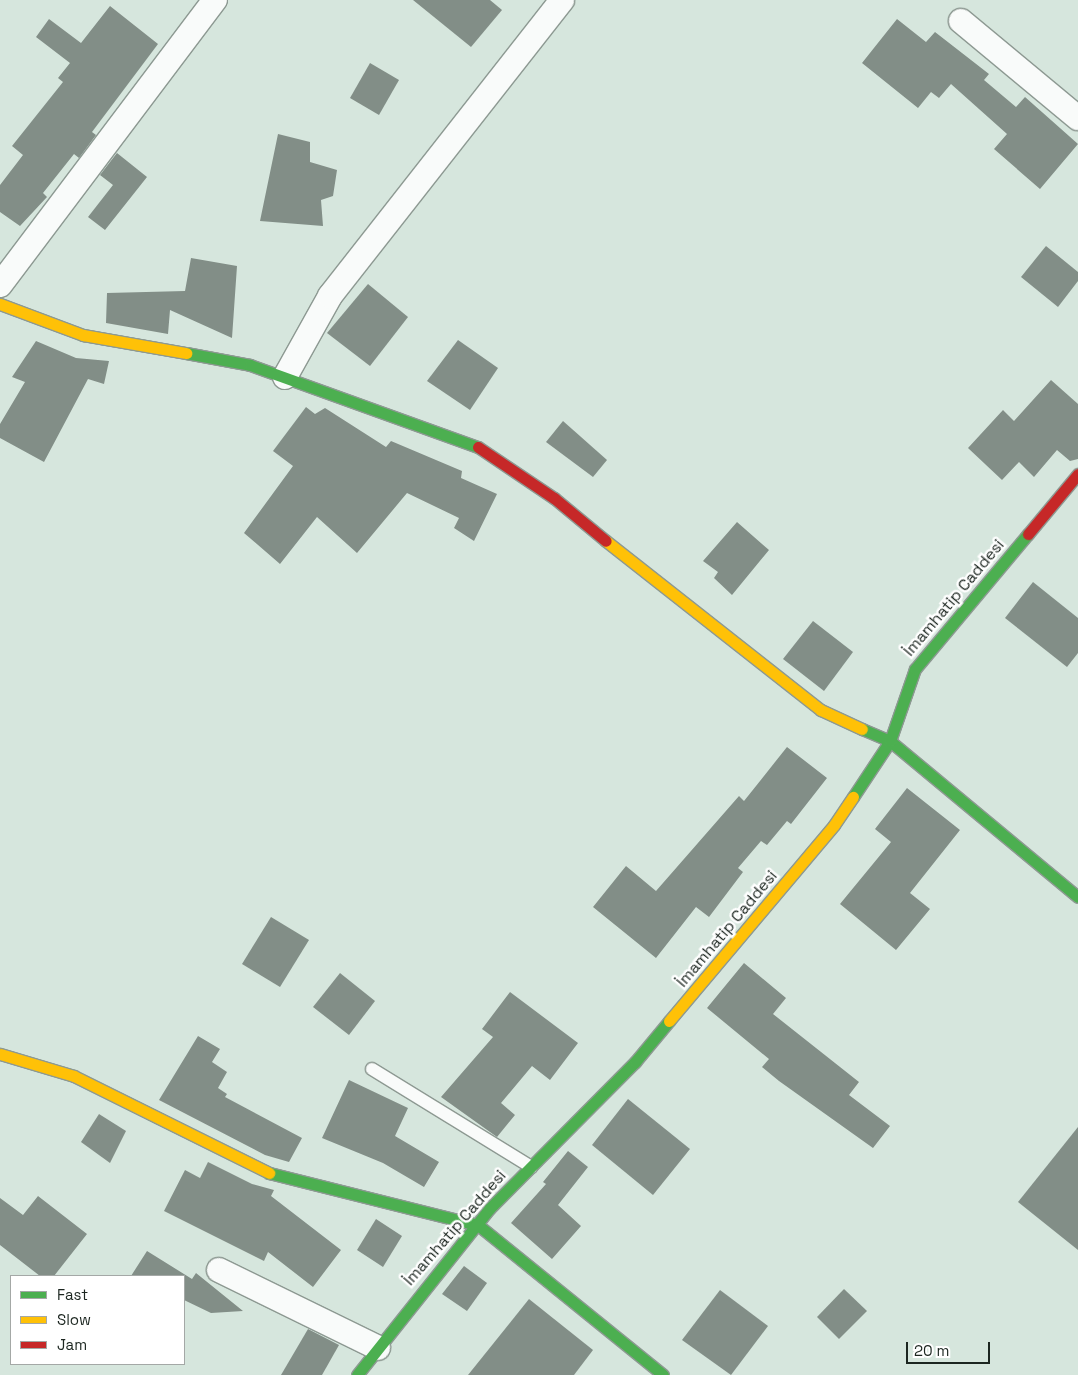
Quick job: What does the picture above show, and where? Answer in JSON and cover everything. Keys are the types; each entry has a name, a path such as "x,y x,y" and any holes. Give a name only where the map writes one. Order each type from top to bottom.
{"street":[{"path":"0,285 215,0"},
{"path":"284,377 330,296 551,4"},
{"path":"961,21 1078,118"},
{"path":"0,304 83,335 250,365 473,443 554,498 694,613 821,710 890,741 1078,897"},
{"name":"İmamhatip Caddesi","path":"357,1375 478,1225 531,1167 634,1062 768,906 834,825 890,741 915,668 1078,474"},
{"path":"0,1054 74,1076 259,1170 478,1225 663,1375"},
{"path":"219,1270 378,1348"}],"lane":[{"path":"372,1070 531,1167"}],"building":[{"path":"413,0 490,0 502,10 471,47"},
{"path":"110,6 158,44 92,132 96,135 79,158 74,154 43,193 47,197 20,226 0,212 0,185 23,155 12,146 63,82 58,78 70,63 36,37 49,19 81,43"},
{"path":"897,19 926,42 935,32 989,74 984,80 1016,107 1025,97 1078,144 1040,189 994,149 1007,134 951,84 939,98 931,92 918,108 862,63"},
{"path":"370,63 399,80 379,115 350,98"},
{"path":"278,134 310,142 310,162 337,170 333,196 321,200 323,226 260,221"},
{"path":"117,153 147,177 105,230 88,217 113,185 100,175"},
{"path":"1046,246 1078,272 1078,281 1058,307 1021,277"},
{"path":"191,258 237,266 232,338 170,310 168,334 106,323 107,293 185,291"},
{"path":"368,284 408,317 370,366 327,333"},
{"path":"458,340 498,368 470,410 427,381"},
{"path":"36,341 76,358 109,361 104,384 88,379 44,462 0,438 0,424 25,382 12,377"},
{"path":"1051,380 1078,404 1078,459 1070,461 1057,450 1034,477 1019,462 1002,480 968,448 1003,410 1014,421"},
{"path":"306,407 315,414 325,408 386,447 391,441 462,471 461,478 497,494 474,541 454,528 459,518 407,493 357,553 317,517 280,564 244,533 293,466 273,451"},
{"path":"563,421 607,460 593,477 546,442"},
{"path":"737,522 769,550 732,595 714,578 718,572 703,561"},
{"path":"1033,582 1078,618 1078,653 1067,667 1005,618"},
{"path":"813,621 853,652 824,691 783,659"},
{"path":"787,747 827,778 791,824 787,821 767,845 761,841 738,868 743,872 709,917 696,907 656,958 593,907 626,866 656,891 739,796 744,801"},
{"path":"907,788 960,830 910,893 930,909 896,950 840,904 891,842 875,829"},
{"path":"271,917 309,940 280,987 242,964"},
{"path":"744,963 786,998 773,1014 859,1082 849,1095 890,1126 873,1148 762,1067 769,1059 707,1008"},
{"path":"340,973 375,1001 349,1035 313,1007"},
{"path":"510,992 578,1043 550,1080 532,1066 501,1103 515,1115 497,1137 441,1097 493,1037 482,1029"},
{"path":"198,1036 220,1049 212,1062 227,1072 218,1088 227,1094 225,1097 302,1138 289,1162 265,1155 159,1100"},
{"path":"349,1080 408,1108 395,1136 439,1162 424,1187 383,1163 322,1138"},
{"path":"628,1099 690,1149 653,1195 592,1145"},
{"path":"99,1114 126,1131 110,1163 81,1142"},
{"path":"1078,1127 1078,1250 1018,1202"},
{"path":"568,1151 588,1167 558,1205 581,1226 552,1259 511,1223 546,1184 543,1182"},
{"path":"208,1162 252,1184 274,1190 271,1196 341,1250 313,1287 268,1252 264,1261 164,1211 185,1170 200,1178"},
{"path":"38,1196 87,1234 55,1275 39,1275 0,1245 0,1198 23,1215"},
{"path":"376,1219 402,1236 383,1267 357,1250"},
{"path":"147,1251 192,1279 196,1273 243,1311 211,1313 185,1300 185,1275 132,1275"},
{"path":"464,1266 487,1283 467,1311 442,1294"},
{"path":"844,1289 867,1311 839,1339 817,1317"},
{"path":"720,1290 768,1326 731,1375 682,1340"},
{"path":"529,1299 593,1350 574,1375 468,1375"},
{"path":"308,1329 339,1345 322,1375 281,1375"}],"traffic: fast":[{"path":"186,353 250,365 478,447"},
{"path":"853,797 890,741 915,669 1028,534"},
{"path":"862,729 890,741 1078,897"},
{"path":"357,1375 490,1208 635,1062 669,1021"},
{"path":"269,1173 478,1225 663,1375"}],"traffic: slow":[{"path":"0,304 83,335 186,353"},
{"path":"606,541 821,710 862,729"},
{"path":"669,1021 834,825 853,797"},
{"path":"0,1054 74,1076 269,1173"}],"traffic: jam":[{"path":"478,447 554,498 606,541"},
{"path":"1028,534 1078,474"}]}
